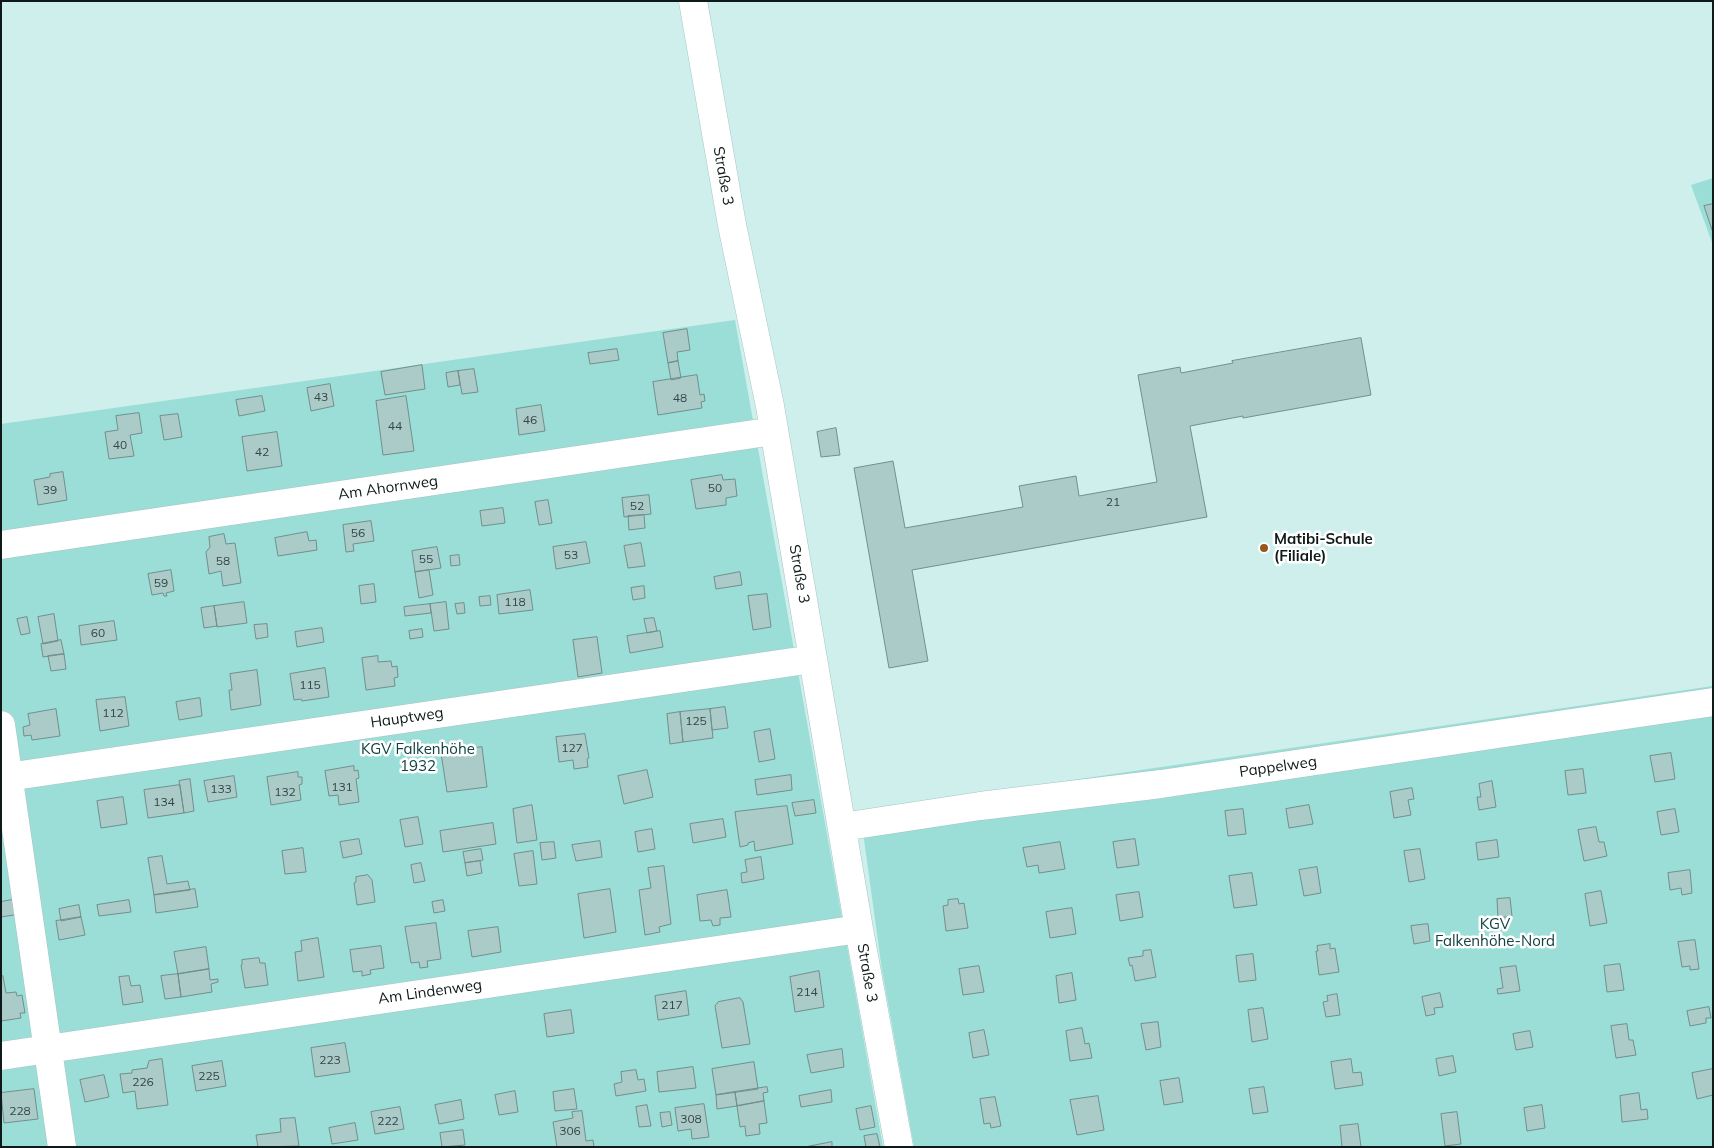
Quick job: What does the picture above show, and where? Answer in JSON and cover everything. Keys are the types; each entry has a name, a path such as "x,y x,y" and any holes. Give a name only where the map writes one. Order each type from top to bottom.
{"street":[{"name":"Straße 3","path":"693,1 732,225 774,431 859,929 900,1147"},
{"name":"Am Ahornweg","path":"1,545 774,431"},
{"name":"Hauptweg","path":"5,777 813,659"},
{"name":"Pappelweg","path":"842,827 980,806 1161,784 1713,702"},
{"path":"1,725 5,777 62,1147"},
{"name":"Am Lindenweg","path":"1,1056 859,929"}],"green space":[{"path":"1713,178 1713,245 1691,185"},
{"name":"KGV Falkenhöhe 1932","path":"735,320 883,1147 1,1147 1,424"},
{"name":"KGV Falkenhöhe-Nord","path":"1713,686 1713,1147 914,1147 882,970 862,825 855,812"}],"building":[{"path":"1713,204 1713,230 1712,230 1704,206"},
{"path":"687,329 690,350 677,352 678,361 668,363 663,333"},
{"path":"1361,338 1371,395 1190,426 1207,517 912,570 928,661 889,668 854,468 893,461 905,528 1023,507 1019,486 1076,476 1079,496 1157,482 1138,375 1180,367 1181,373 1233,363 1232,361"},
{"path":"617,349 619,360 590,364 588,353"},
{"path":"678,361 681,378 671,380 668,363"},
{"path":"422,365 425,389 385,395 381,372"},
{"path":"474,369 478,392 462,394 458,371"},
{"path":"458,371 460,385 448,387 446,373"},
{"path":"697,375 700,395 704,394 705,401 701,402 702,408 658,415 653,382"},
{"path":"330,384 334,406 311,411 307,388"},
{"path":"262,396 265,411 239,416 236,400"},
{"path":"406,396 414,451 383,455 376,401"},
{"path":"541,405 545,431 519,435 516,409"},
{"path":"139,413 142,433 130,435 134,456 109,459 105,432 118,430 116,416"},
{"path":"178,414 182,437 164,440 160,416"},
{"path":"836,428 840,455 821,457 817,432"},
{"path":"277,432 282,466 247,471 242,437"},
{"path":"63,472 67,500 38,505 34,480 50,477 50,474"},
{"path":"722,475 723,480 735,479 737,496 726,498 726,505 696,509 691,480"},
{"path":"649,495 651,514 624,517 622,498"},
{"path":"548,500 552,523 539,525 535,502"},
{"path":"503,508 505,523 482,526 480,511"},
{"path":"644,515 645,528 629,530 628,516"},
{"path":"371,521 374,541 353,544 354,551 346,552 343,525"},
{"path":"307,532 309,541 316,540 317,550 278,556 275,538"},
{"path":"224,534 226,544 235,543 241,583 223,586 221,571 209,574 206,552 210,547 209,537"},
{"path":"586,542 590,563 556,569 553,547"},
{"path":"641,543 645,566 628,568 624,546"},
{"path":"437,547 441,568 415,572 412,551"},
{"path":"459,555 460,565 451,566 450,556"},
{"path":"171,570 174,591 166,593 167,596 164,596 163,593 152,595 148,574"},
{"path":"429,570 433,595 419,598 415,572"},
{"path":"740,572 742,585 716,589 714,577"},
{"path":"374,584 376,602 361,604 359,586"},
{"path":"644,586 645,598 633,600 631,588"},
{"path":"530,590 533,610 499,614 497,595"},
{"path":"767,594 771,627 753,630 748,596"},
{"path":"490,596 491,605 480,606 479,597"},
{"path":"244,602 247,623 217,627 214,606"},
{"path":"446,602 449,629 434,631 430,604"},
{"path":"464,603 465,613 457,614 455,604"},
{"path":"430,604 431,613 405,616 404,607"},
{"path":"214,606 217,626 204,628 201,608"},
{"path":"54,614 58,641 43,644 38,617"},
{"path":"27,617 30,633 21,635 17,619"},
{"path":"654,618 657,631 647,633 644,619"},
{"path":"114,621 117,640 81,645 79,626"},
{"path":"267,624 268,637 256,639 254,625"},
{"path":"322,628 324,642 297,647 295,632"},
{"path":"422,629 423,637 410,639 409,631"},
{"path":"660,631 663,647 630,653 627,636"},
{"path":"597,637 602,673 578,677 573,640"},
{"path":"61,640 64,654 43,657 41,644"},
{"path":"64,654 66,669 51,671 48,656"},
{"path":"378,656 378,662 391,661 392,667 397,666 398,677 394,678 395,686 366,690 362,658"},
{"path":"325,668 329,697 302,701 301,699 294,700 290,674"},
{"path":"257,670 261,705 231,710 229,690 232,690 230,674"},
{"path":"125,697 129,726 100,731 96,700"},
{"path":"200,698 202,716 179,720 176,702"},
{"path":"725,707 728,728 712,730 710,709"},
{"path":"56,709 60,736 32,740 31,735 24,736 23,727 30,725 28,714"},
{"path":"710,709 713,738 683,742 680,712"},
{"path":"680,712 683,742 670,744 667,714"},
{"path":"770,729 775,759 759,762 754,732"},
{"path":"585,734 589,758 587,759 588,767 574,769 573,760 559,762 556,737"},
{"path":"482,747 487,787 447,792 441,753"},
{"path":"1671,753 1675,779 1655,782 1650,756"},
{"path":"354,766 354,771 358,770 359,778 356,779 359,802 339,805 338,795 329,796 325,771"},
{"path":"1583,769 1586,793 1568,795 1565,771"},
{"path":"647,770 653,797 624,804 618,776"},
{"path":"298,772 298,777 302,777 302,784 299,785 301,800 271,805 267,777"},
{"path":"791,775 792,790 757,795 755,780"},
{"path":"234,776 237,797 208,802 204,781"},
{"path":"190,779 194,811 184,813 179,781"},
{"path":"1492,781 1496,807 1479,810 1477,797 1481,797 1479,784"},
{"path":"180,785 184,813 148,818 144,790"},
{"path":"1412,788 1414,799 1408,800 1411,815 1394,818 1390,792"},
{"path":"123,797 127,824 101,828 97,801"},
{"path":"814,800 816,813 795,816 792,803"},
{"path":"532,805 537,840 517,843 513,809"},
{"path":"1309,805 1313,824 1289,828 1286,809"},
{"path":"787,806 793,844 755,851 754,841 740,847 735,812"},
{"path":"1243,809 1246,834 1228,836 1225,811"},
{"path":"1675,809 1679,832 1661,835 1657,812"},
{"path":"418,817 423,844 405,847 400,820"},
{"path":"723,819 726,837 693,843 690,824"},
{"path":"493,823 496,844 443,852 440,831"},
{"path":"1596,827 1599,842 1604,842 1607,856 1584,861 1578,830"},
{"path":"652,829 655,849 638,852 635,832"},
{"path":"359,839 362,854 343,858 340,842"},
{"path":"1135,839 1139,865 1117,868 1113,842"},
{"path":"1497,840 1499,857 1478,860 1476,843"},
{"path":"600,841 602,857 576,861 572,845"},
{"path":"554,842 556,858 542,860 540,843"},
{"path":"1060,842 1065,869 1039,873 1038,865 1027,867 1023,848"},
{"path":"303,848 306,872 285,874 282,851"},
{"path":"481,849 483,860 465,863 463,852"},
{"path":"1420,849 1425,879 1409,882 1404,851"},
{"path":"533,851 537,884 519,886 514,854"},
{"path":"162,856 167,884 188,881 190,890 154,895 148,858"},
{"path":"761,857 764,879 742,883 741,873 747,872 745,860"},
{"path":"480,861 482,873 467,876 465,863"},
{"path":"421,863 425,881 414,883 411,865"},
{"path":"664,866 671,924 659,927 660,932 645,935 639,890 651,888 648,868"},
{"path":"1317,867 1321,893 1304,896 1299,870"},
{"path":"1690,870 1692,893 1682,895 1681,888 1670,890 1668,873"},
{"path":"1252,873 1257,905 1234,908 1229,876"},
{"path":"368,875 372,880 375,902 357,905 354,883 356,882 356,877"},
{"path":"195,889 198,907 156,913 154,895"},
{"path":"610,889 616,932 584,938 578,894"},
{"path":"727,890 731,917 720,918 720,925 713,926 711,920 700,921 697,895"},
{"path":"1601,891 1607,923 1590,926 1585,894"},
{"path":"1139,892 1143,917 1120,921 1116,895"},
{"path":"1510,898 1512,916 1498,918 1497,899"},
{"path":"17,899 20,914 1,917 1,902"},
{"path":"958,899 959,904 964,903 968,928 946,931 943,906 948,905 948,900"},
{"path":"129,900 131,912 99,916 97,905"},
{"path":"443,900 445,911 434,913 432,902"},
{"path":"79,905 81,917 61,921 59,909"},
{"path":"1072,908 1076,934 1050,938 1046,912"},
{"path":"81,917 85,935 59,940 56,921"},
{"path":"436,923 441,959 427,961 428,967 420,968 419,962 411,963 405,927"},
{"path":"1428,924 1430,941 1414,944 1411,926"},
{"path":"498,927 501,952 472,957 468,931"},
{"path":"318,938 324,977 298,981 295,952 302,951 301,941"},
{"path":"1695,940 1699,969 1690,970 1690,966 1682,967 1678,942"},
{"path":"1330,944 1330,949 1335,948 1339,972 1319,975 1317,946"},
{"path":"381,946 384,968 370,970 371,974 362,976 362,971 353,972 350,950"},
{"path":"206,947 209,969 178,974 174,952"},
{"path":"1151,950 1156,977 1135,981 1132,965 1130,966 1128,958 1143,956 1143,951"},
{"path":"1253,954 1256,980 1239,982 1236,956"},
{"path":"259,958 260,963 265,963 268,985 245,988 241,965 242,960"},
{"path":"1620,964 1624,990 1607,992 1604,966"},
{"path":"979,966 984,992 963,995 959,969"},
{"path":"1516,966 1520,991 1498,994 1497,989 1503,988 1500,968"},
{"path":"209,969 210,980 218,979 218,982 211,984 212,992 181,997 178,974"},
{"path":"819,971 824,1007 795,1012 790,977"},
{"path":"1072,973 1076,1000 1059,1003 1056,976"},
{"path":"178,974 181,997 165,999 161,976"},
{"path":"3,976 6,993 16,992 17,996 22,995 25,1013 20,1013 21,1018 1,1021 1,977"},
{"path":"129,976 131,986 140,985 143,1002 123,1005 119,977"},
{"path":"686,991 689,1015 658,1020 655,996"},
{"path":"1440,993 1443,1007 1434,1008 1435,1014 1426,1016 1422,997"},
{"path":"1337,994 1340,1015 1326,1017 1323,1002 1328,1001 1327,996"},
{"path":"740,998 743,1002 750,1044 722,1048 715,1006 718,1002"},
{"path":"1709,1007 1711,1018 1706,1018 1706,1023 1690,1026 1687,1011"},
{"path":"1263,1008 1268,1039 1252,1042 1248,1010"},
{"path":"571,1010 574,1033 547,1037 544,1014"},
{"path":"1158,1022 1161,1047 1146,1050 1141,1024"},
{"path":"1627,1024 1629,1040 1633,1040 1636,1055 1616,1058 1611,1026"},
{"path":"1082,1028 1085,1044 1089,1043 1092,1058 1070,1061 1066,1031"},
{"path":"984,1030 989,1055 973,1058 969,1033"},
{"path":"1530,1031 1533,1047 1516,1050 1513,1034"},
{"path":"345,1043 350,1072 315,1077 311,1048"},
{"path":"842,1049 844,1067 811,1073 807,1055"},
{"path":"1453,1056 1456,1072 1439,1076 1436,1059"},
{"path":"162,1059 168,1105 137,1109 135,1091 123,1093 120,1074 132,1073 132,1070 147,1068 149,1061"},
{"path":"1351,1059 1353,1073 1361,1072 1363,1085 1335,1089 1331,1062"},
{"path":"222,1061 226,1086 196,1091 192,1066"},
{"path":"754,1062 758,1089 716,1095 712,1069"},
{"path":"693,1067 696,1088 659,1092 657,1072"},
{"path":"1713,1069 1713,1095 1697,1099 1692,1073"},
{"path":"636,1070 638,1080 644,1079 646,1091 616,1096 614,1084 622,1082 621,1072"},
{"path":"104,1075 109,1097 85,1102 80,1080"},
{"path":"1179,1078 1183,1102 1164,1105 1160,1081"},
{"path":"767,1087 768,1092 763,1093 764,1101 737,1106 735,1092"},
{"path":"1264,1087 1268,1112 1253,1114 1249,1089"},
{"path":"34,1089 38,1119 4,1123 1,1093"},
{"path":"574,1089 577,1109 555,1111 553,1092"},
{"path":"831,1090 832,1102 801,1107 799,1096"},
{"path":"515,1091 518,1112 499,1115 495,1095"},
{"path":"735,1092 737,1106 717,1109 716,1095"},
{"path":"1639,1093 1641,1110 1647,1109 1648,1119 1622,1122 1620,1096"},
{"path":"1098,1096 1104,1130 1077,1135 1070,1100"},
{"path":"995,1097 1001,1126 991,1128 990,1123 984,1124 980,1099"},
{"path":"461,1100 464,1119 439,1124 435,1105"},
{"path":"764,1101 767,1123 759,1124 760,1134 746,1136 745,1126 740,1127 737,1106"},
{"path":"704,1104 709,1137 692,1139 691,1129 678,1131 675,1108"},
{"path":"647,1105 651,1126 639,1127 636,1107"},
{"path":"1542,1105 1545,1128 1527,1131 1524,1108"},
{"path":"871,1106 875,1127 860,1130 856,1109"},
{"path":"400,1107 404,1129 375,1134 371,1112"},
{"path":"582,1111 586,1141 593,1140 594,1147 557,1147 553,1122 573,1118 572,1112"},
{"path":"670,1112 672,1125 662,1127 660,1113"},
{"path":"1457,1112 1461,1144 1445,1146 1441,1114"},
{"path":"295,1118 299,1146 258,1147 256,1135 281,1132 280,1119"},
{"path":"355,1123 358,1140 332,1144 329,1128"},
{"path":"1358,1124 1361,1147 1342,1147 1340,1126"},
{"path":"463,1130 465,1145 442,1147 440,1133"},
{"path":"877,1134 880,1147 866,1147 864,1136"},
{"path":"832,1142 832,1147 805,1147"}],"place":[{"name":"Matibi-Schule (Filiale)","path":"1264,548"}]}
